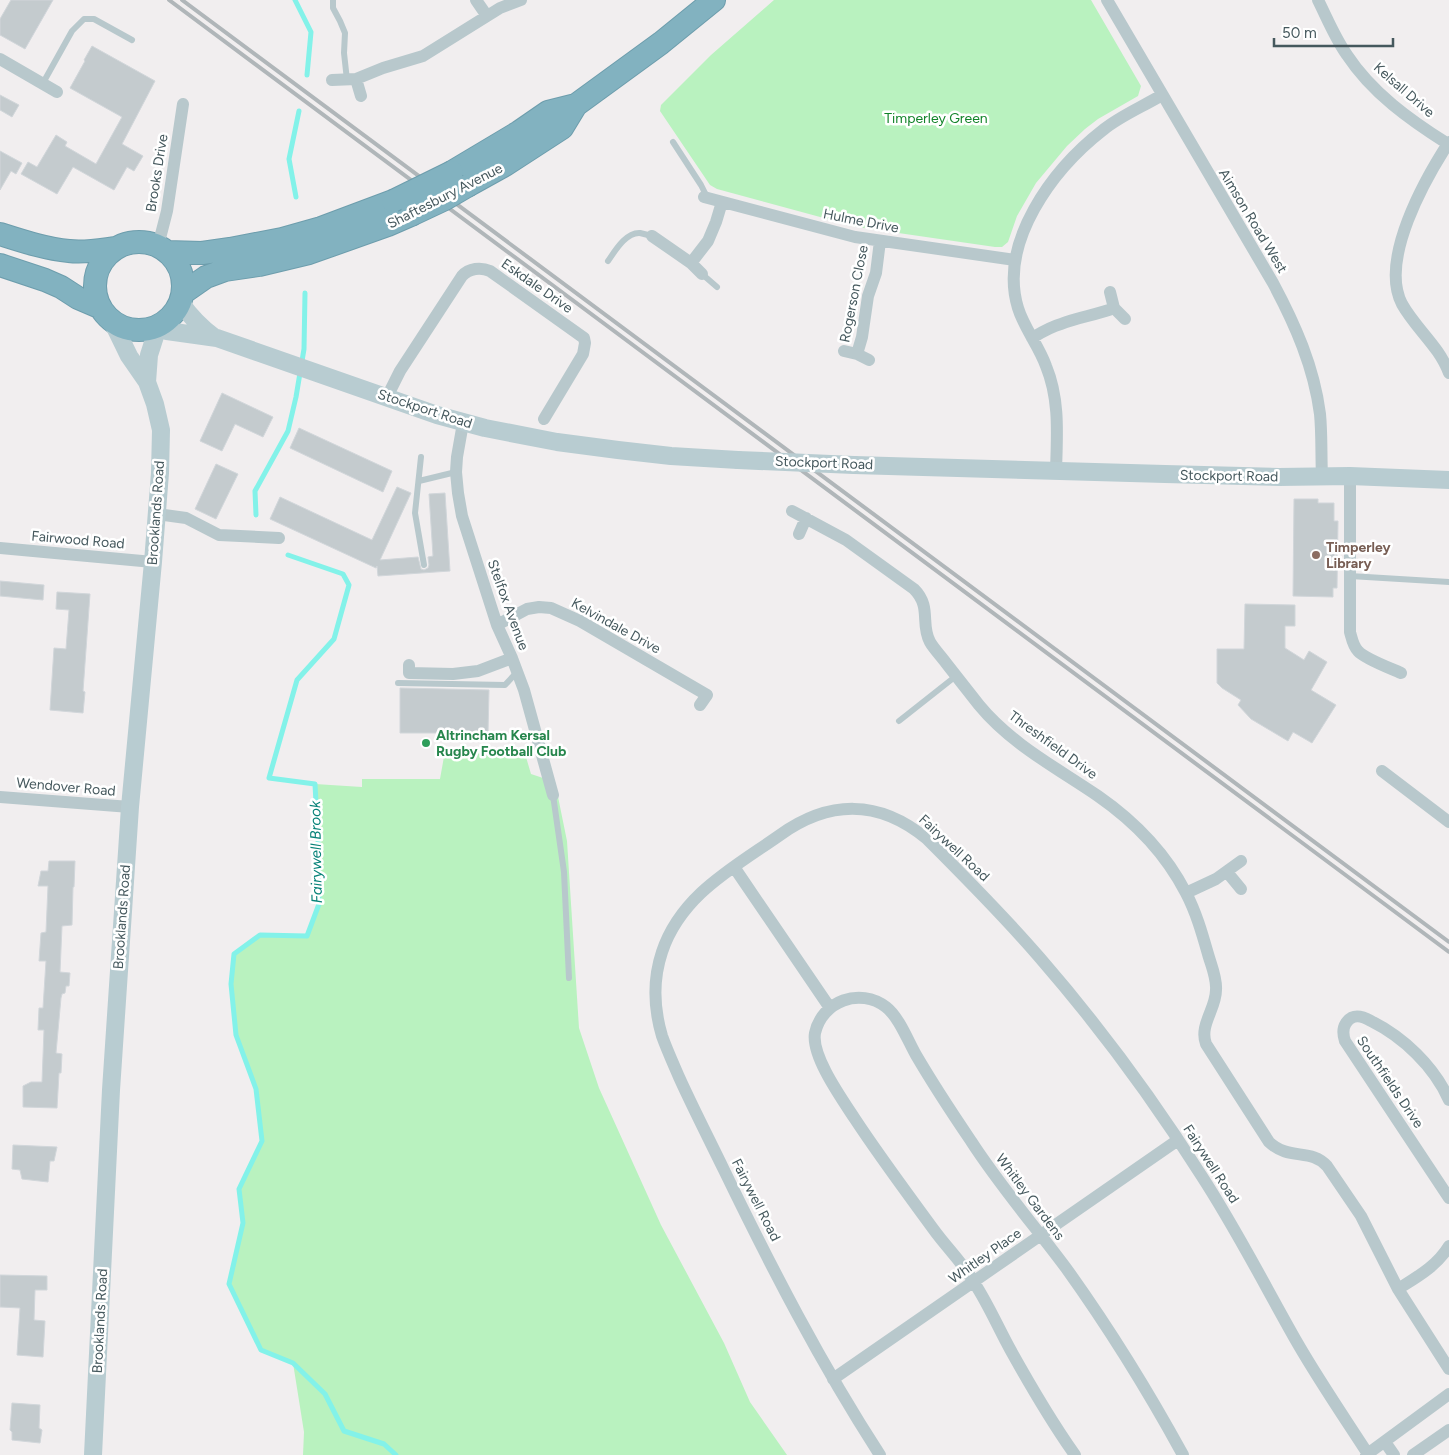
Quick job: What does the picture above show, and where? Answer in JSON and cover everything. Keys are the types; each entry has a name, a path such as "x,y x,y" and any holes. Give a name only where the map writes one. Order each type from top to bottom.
{"highway":[{"name":"Shaftesbury Avenue","path":"162,249 202,253 282,239 321,228 461,178 505,165 562,128 576,105 646,55 714,0"},
{"name":"Shaftesbury Avenue","path":"182,297 206,277 225,270 259,265 309,253 388,225 445,199 461,178"},
{"path":"0,234 53,249 68,251 91,252 116,248 132,242 150,243 162,249 178,266 183,284 182,297 175,312 167,320 158,326 137,331 124,328 61,287 0,265"},
{"path":"106,315 96,298 94,279 102,261 116,248"}],"main road":[{"name":"Stockport Road","path":"182,297 196,322 217,338"},
{"name":"Brooklands Road","path":"93,1455 111,1090 130,807 154,562 161,430 155,404 147,382 129,356 106,315"},
{"name":"Stockport Road","path":"158,326 167,331 217,338 463,423 512,434 618,450 671,456 854,465 1279,477 1350,476 1449,480"},
{"name":"Brooklands Road","path":"147,382 149,355 158,326"}],"street":[{"path":"476,0 487,16"},
{"path":"332,80 351,79 423,56 500,8 521,0"},
{"name":"Aimson Road West","path":"1107,0 1273,283 1297,332 1316,389 1320,414 1322,476"},
{"name":"Kelsall Drive","path":"1318,0 1341,46 1367,80 1381,95 1403,113 1448,143"},
{"path":"0,60 57,92"},
{"path":"351,79 361,96"},
{"path":"1056,471 1057,420 1052,382 1046,364 1018,310 1014,280 1015,260 1033,210 1050,185 1071,160 1105,128 1162,96"},
{"name":"Brooks Drive","path":"162,249 183,104"},
{"path":"1448,143 1434,165 1414,204 1400,245 1396,265 1396,280 1399,296 1404,308 1442,358 1449,373"},
{"name":"Hulme Drive","path":"706,198 842,234 1015,260"},
{"path":"691,263 708,241 722,202"},
{"path":"652,236 691,263 702,274"},
{"name":"Rogerson Close","path":"857,354 862,337 868,296 876,273 880,241"},
{"name":"Eskdale Drive","path":"387,397 400,372 462,276 470,271 485,269 584,338 583,354 544,419"},
{"path":"1110,292 1114,308 1125,319"},
{"path":"1032,338 1062,323 1100,314 1114,308"},
{"name":"Rogerson Close","path":"844,350 869,360"},
{"name":"Stelfox Avenue","path":"463,423 456,472 462,516 497,626 524,690 553,795"},
{"path":"1350,476 1350,632 1354,645 1362,655 1401,673"},
{"name":"Threshfield Drive","path":"792,512 846,540 919,595 924,604 929,640 980,706 1010,736 1027,749 1100,797 1132,822 1165,860 1186,893 1202,933 1216,985 1215,1002 1204,1029 1206,1044 1270,1142 1279,1150 1313,1157 1327,1166 1361,1216 1398,1289"},
{"path":"157,514 186,518 219,535 279,538"},
{"path":"799,534 806,518"},
{"name":"Fairwood Road","path":"0,548 154,562"},
{"name":"Kelvindale Drive","path":"497,626 527,609 551,608 580,621 707,695 700,705"},
{"path":"409,665 410,673 453,674 478,671 512,658"},
{"path":"1382,771 1449,822"},
{"name":"Wendover Road","path":"0,796 130,807"},
{"name":"Fairywell Road","path":"880,1455 833,1379 779,1280 716,1153 667,1049 659,1023 656,997 657,976 662,952 669,934 691,901 708,886 797,823 825,812 846,808 868,810 892,817 916,830 931,843 989,902 1040,958 1096,1026 1157,1108 1178,1140 1231,1224 1320,1381 1367,1454"},
{"path":"1186,893 1204,886 1241,861"},
{"path":"734,867 830,1008 822,1017 815,1034 815,1044 819,1060 884,1162 974,1282 1024,1374 1075,1455"},
{"path":"1227,872 1241,889"},
{"name":"Whitley Gardens","path":"830,1008 840,1001 860,997 876,1001 892,1012 917,1056 987,1166 1070,1274 1123,1353 1183,1455"},
{"name":"Southfields Drive","path":"1449,1100 1429,1068 1393,1033 1364,1017 1358,1016 1349,1019 1344,1028 1343,1035 1345,1041 1449,1198"},
{"name":"Whitley Place","path":"833,1379 1178,1140"},
{"path":"1449,1246 1436,1263 1398,1289 1449,1369"},
{"path":"1367,1454 1449,1394"},
{"path":"1413,1455 1449,1430"},
{"path":"1384,1442 1394,1455"}],"lane":[{"path":"333,0 333,8 345,32 344,53 351,79"},
{"path":"43,83 72,31 84,19 94,20 132,40"},
{"path":"673,142 702,185 706,198"},
{"path":"608,261 619,246 630,236 638,233 652,236"},
{"path":"702,274 716,287"},
{"path":"422,457 415,512 424,565"},
{"path":"418,481 456,472"},
{"path":"1350,576 1449,582"},
{"path":"398,683 505,685 517,672"},
{"path":"899,721 956,676"},
{"path":"553,795 564,872 568,978"}],"green space":[{"name":"Timperley Green","path":"774,0 1091,0 1141,86 1138,96 1098,119 1067,146 1036,183 1017,216 1008,242 1002,247 857,227 717,189 710,185 660,111 661,105 711,55"},
{"path":"445,751 526,757 531,774 555,782 567,841 579,1028 599,1088 661,1225 724,1343 750,1402 787,1455 303,1455 304,1432 293,1363 261,1350 229,1284 243,1223 239,1189 262,1141 256,1089 236,1035 231,984 234,954 260,935 307,936 319,904 315,784 362,787 362,779 440,779"}],"building":[{"path":"11,0 53,0 25,49 0,35 0,19"},
{"path":"92,46 155,81 122,144 143,156 134,171 127,167 114,190 73,167 57,194 21,174 28,162 37,167 56,135 67,142 65,146 96,164 122,117 70,88"},
{"path":"0,95 19,105 12,117 0,110"},
{"path":"0,151 22,163 16,174 11,171 0,190"},
{"path":"222,393 273,417 263,437 235,424 222,451 200,441"},
{"path":"299,428 392,471 383,492 290,448"},
{"path":"216,464 238,474 216,519 195,509"},
{"path":"397,487 411,493 380,560 418,557 421,569 428,568 428,557 433,556 429,494 445,493 450,571 378,576 377,566 376,568 270,519 280,497 372,540"},
{"name":"Timperley Library","path":"1294,499 1318,499 1318,503 1334,503 1334,521 1338,521 1337,588 1333,588 1333,597 1293,596"},
{"path":"0,581 44,585 43,600 0,596"},
{"path":"57,592 90,594 83,713 50,710 54,648 66,649 69,610 56,609"},
{"path":"1245,604 1295,605 1295,626 1285,626 1285,648 1304,660 1309,651 1327,662 1311,690 1336,705 1312,743 1293,732 1288,741 1251,719 1238,705 1241,700 1217,683 1217,649 1244,649"},
{"name":"Altrincham Kersal Rugby Football Club","path":"400,688 489,690 488,733 400,733"},
{"path":"49,861 75,861 72,925 62,926 60,972 70,973 69,986 66,986 65,993 62,994 61,998 56,1053 62,1054 61,1073 59,1073 57,1108 23,1107 23,1086 31,1082 42,1082 44,1030 38,1030 39,1008 43,1008 46,961 39,961 41,933 46,932 48,886 38,886 41,871 48,871"},
{"path":"13,1145 57,1147 54,1161 50,1161 48,1182 22,1179 20,1170 12,1169"},
{"path":"0,1275 47,1276 47,1290 35,1290 34,1320 45,1321 43,1357 17,1355 20,1308 0,1307"},
{"path":"12,1403 40,1405 39,1428 42,1430 40,1443 12,1440 12,1432 10,1430"}],"waterway":[{"name":"Fairywell Brook","path":"295,0 311,32 307,75"},
{"name":"Fairywell Brook","path":"296,197 289,159 299,111"},
{"name":"Fairywell Brook","path":"256,515 255,491 288,431 296,397 304,349 305,293"},
{"name":"Fairywell Brook","path":"288,555 343,574 349,585 334,639 297,680 269,778 315,784 319,904 307,936 260,935 234,954 231,984 236,1035 256,1089 262,1141 239,1189 243,1223 229,1284 261,1350 293,1363 325,1394 344,1431 384,1444 396,1455"}],"railway":[{"path":"169,0 1449,952"},
{"path":"182,0 1449,942"}],"place":[{"name":"Timperley Library","path":"1316,555"},
{"name":"Altrincham Kersal Rugby Football Club","path":"426,743"}]}
